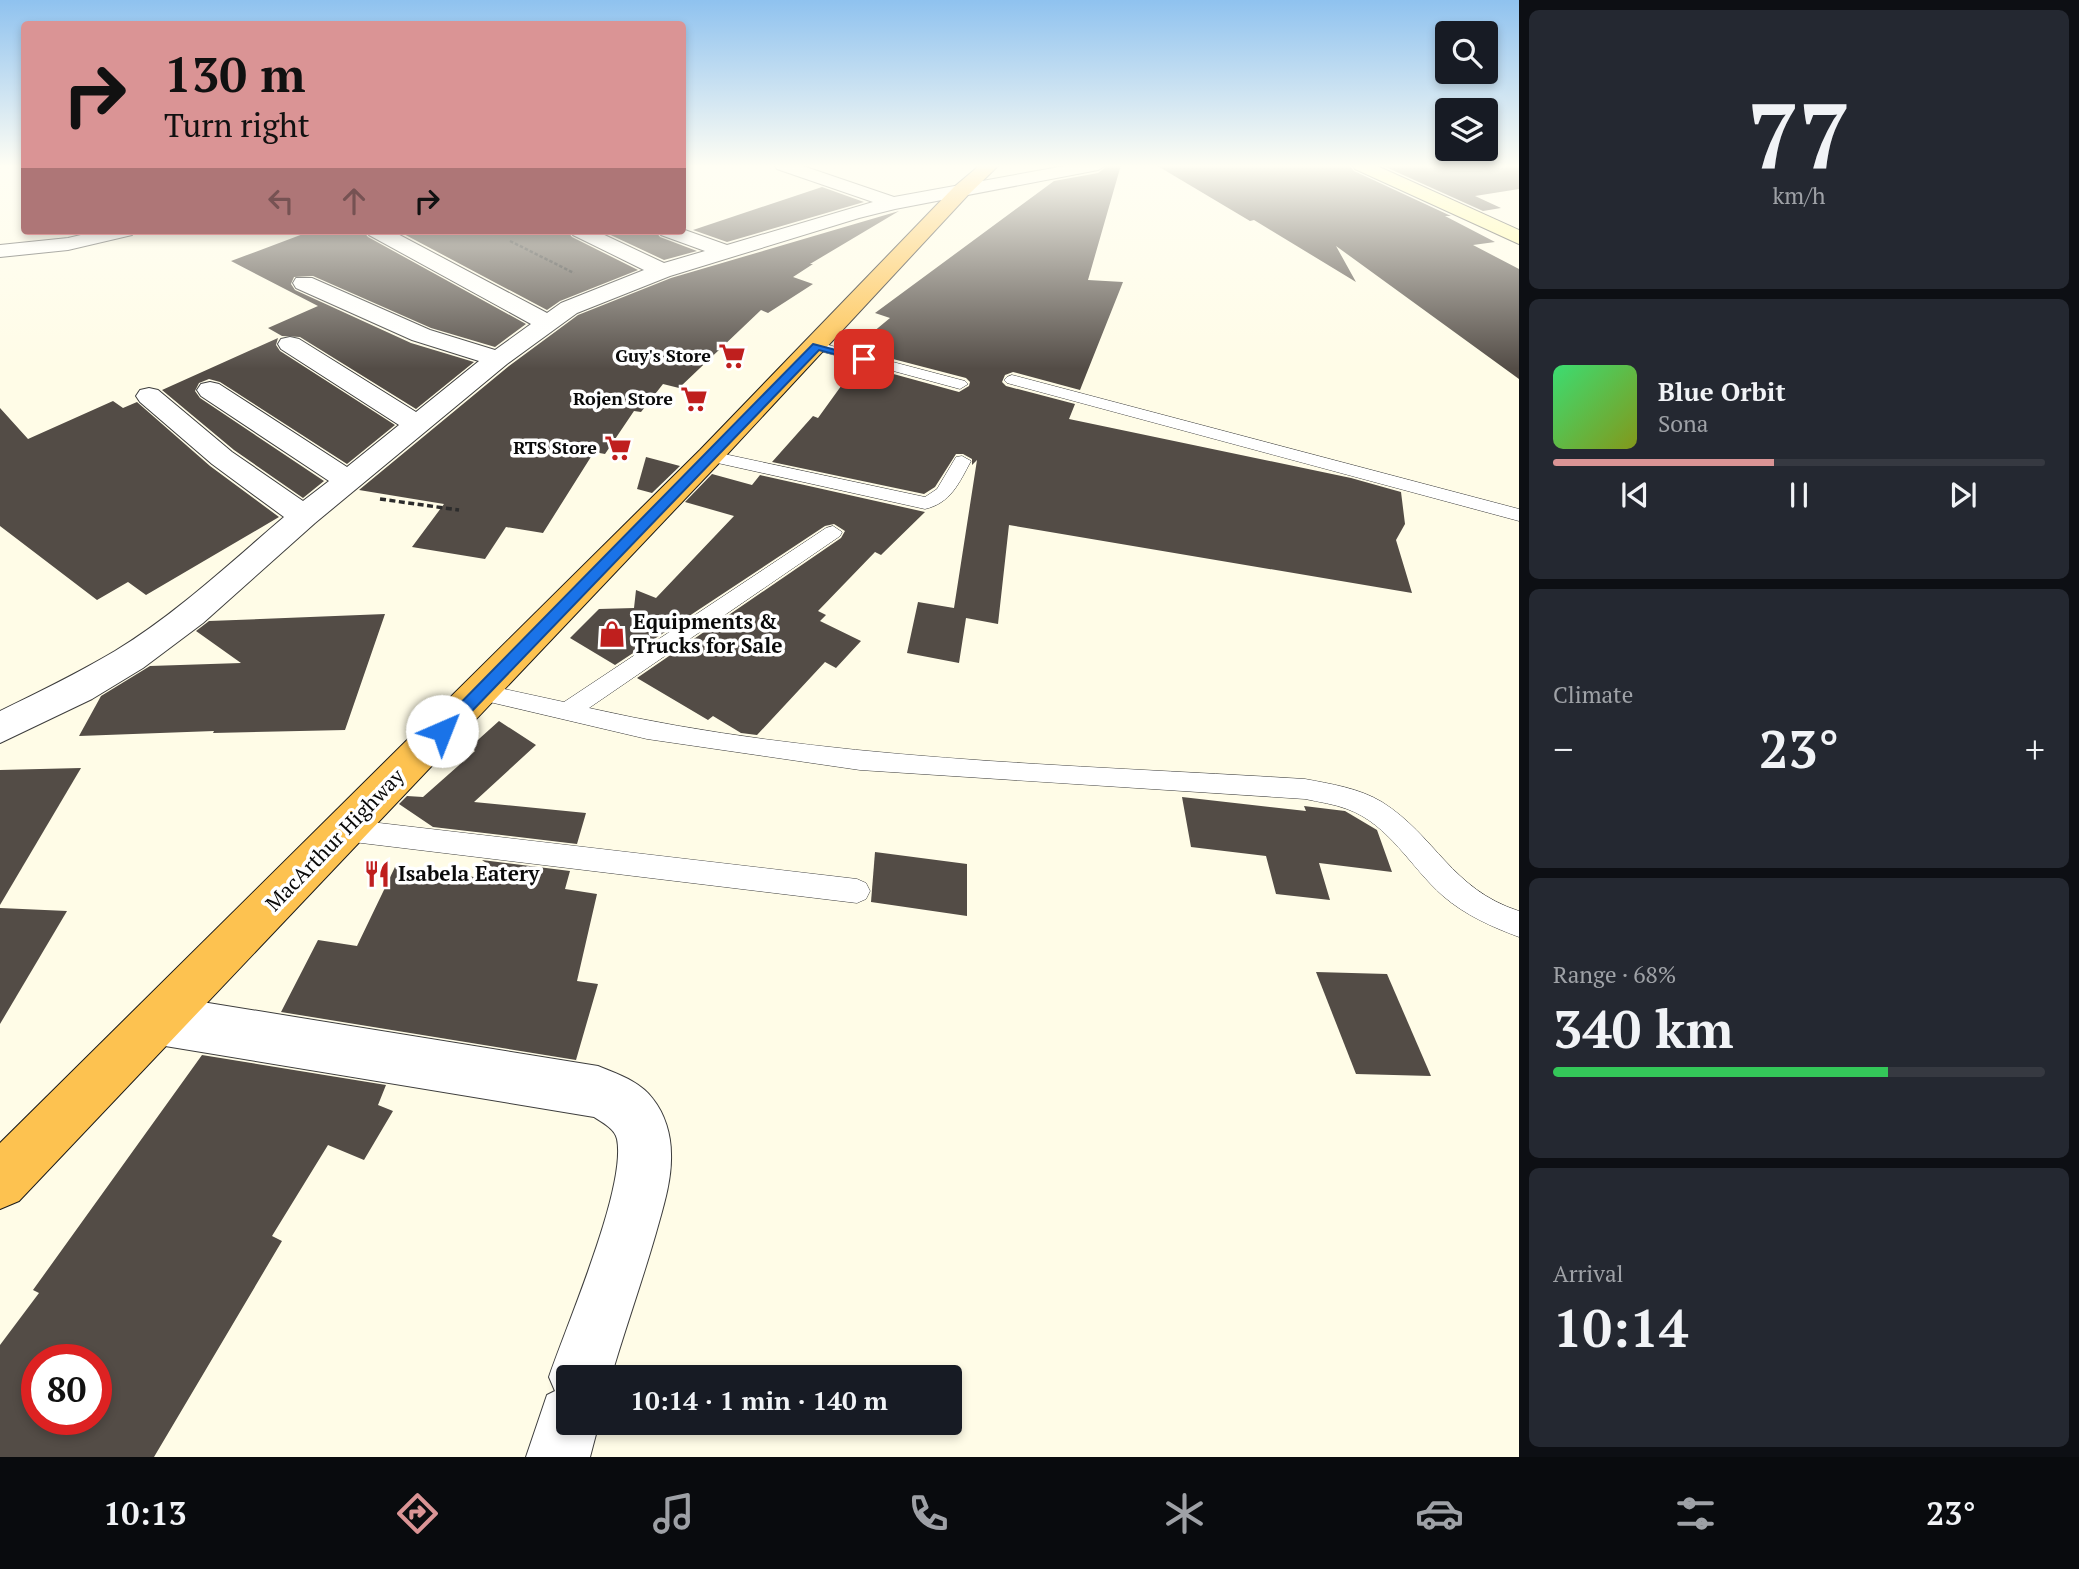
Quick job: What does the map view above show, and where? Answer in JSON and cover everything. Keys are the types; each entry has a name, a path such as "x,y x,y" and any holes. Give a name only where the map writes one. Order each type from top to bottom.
{"highway":[{"name":"MacArthur Highway","path":"0,1182 481,692 817,346 922,233"}],"street":[{"path":"0,728 79,689 130,659 191,614 304,516 546,322 569,308 662,271 788,233"},
{"path":"0,251 68,244 107,235"},
{"path":"383,235 546,322"},
{"path":"588,235 662,271"},
{"path":"678,235 724,251"},
{"path":"304,283 409,330 498,359"},
{"path":"290,344 418,425"},
{"path":"210,390 341,487"},
{"path":"149,396 222,458 304,516"},
{"path":"159,1020 598,1092 621,1101 643,1135 639,1192 584,1365"},
{"path":"558,1457 564,1435"}],"lane":[{"path":"817,346 960,384"},
{"path":"1012,380 1519,515"},
{"path":"710,456 925,502 933,502 941,496 962,461"},
{"path":"566,712 833,532"},
{"path":"481,692 647,730 860,760 1305,789 1339,796 1372,809 1403,835 1447,883 1484,909 1519,924"},
{"path":"345,830 857,891"}],"path":[{"path":"510,241 609,291"},
{"path":"341,487 459,510"}],"building":[{"path":"701,233 758,233 727,242"},
{"path":"824,233 862,233 793,277 813,284 768,313 761,310 679,388 663,384 641,412 634,411 605,454 594,452 543,533 506,527 485,559 412,547 444,504 359,490 509,366 578,315 671,278"},
{"path":"983,233 1101,233 1088,280 1123,282 1080,390 1013,372 1005,375 1002,382 1006,386 1075,404 1069,419 1351,478 1401,492 1405,524 1396,540 1412,593 1009,525 998,624 966,618 959,663 907,653 918,602 954,608 977,460 972,465 972,459 956,454 935,487 924,494 772,462 813,416 818,418 857,364 959,392 969,386 970,382 966,378 855,347 890,318 875,313"},
{"path":"1275,233 1478,233 1495,242 1473,245 1519,269 1519,379 1336,246 1356,282"},
{"path":"300,235 366,235 526,324 495,347 431,328 313,276 294,277 291,284 295,290 411,343 474,362 416,409 300,337 282,336 268,328 318,306 231,261"},
{"path":"406,235 570,235 638,270 560,301 547,310"},
{"path":"611,235 658,235 697,251 664,260"},
{"path":"278,338 276,345 280,351 395,425 347,464 220,382 209,379 199,383 195,391 200,398 324,481 303,498 234,450 162,390"},
{"path":"113,401 123,408 137,402 210,466 279,517 146,595 128,582 97,600 0,526 0,408 28,439"},
{"path":"646,457 680,466 652,493 637,489"},
{"path":"712,474 752,485 760,475 925,512 881,555 875,552 818,611 826,615 820,621 861,641 836,668 825,662 757,735 741,733 713,716 708,720 637,678 841,538 845,531 834,524 825,526 615,665 570,638 599,609 634,608 636,590 656,598 734,516 685,502"},
{"path":"385,614 345,730 79,736 101,696 150,666 241,663 196,631 209,621"},
{"path":"499,721 536,745 474,802 586,813 577,844 433,827 399,804 407,796 423,797 475,751 470,747"},
{"path":"81,768 0,905 0,770"},
{"path":"1182,797 1306,811 1304,806 1345,811 1377,830 1392,872 1319,863 1330,900 1276,894 1266,856 1191,847"},
{"path":"875,852 967,864 967,916 871,902"},
{"path":"482,860 570,871 565,889 597,894 577,981 598,984 576,1060 281,1012 318,940 357,946 395,867 514,882"},
{"path":"0,908 67,911 0,1024"},
{"path":"1316,972 1387,974 1431,1076 1356,1074"},
{"path":"202,1055 386,1085 378,1105 393,1111 364,1160 328,1145 272,1236 282,1241 154,1457 0,1457 0,1345 39,1293 33,1290"}],"place":[{"name":"Guy's Store","path":"732,356"},
{"name":"Rojen Store","path":"694,399"},
{"name":"RTS Store","path":"618,448"},
{"name":"Equipments & Trucks for Sale","path":"612,634"},
{"name":"Isabela Eatery","path":"377,874"}],"route":[{"path":"442,731 817,346 864,359"}]}
